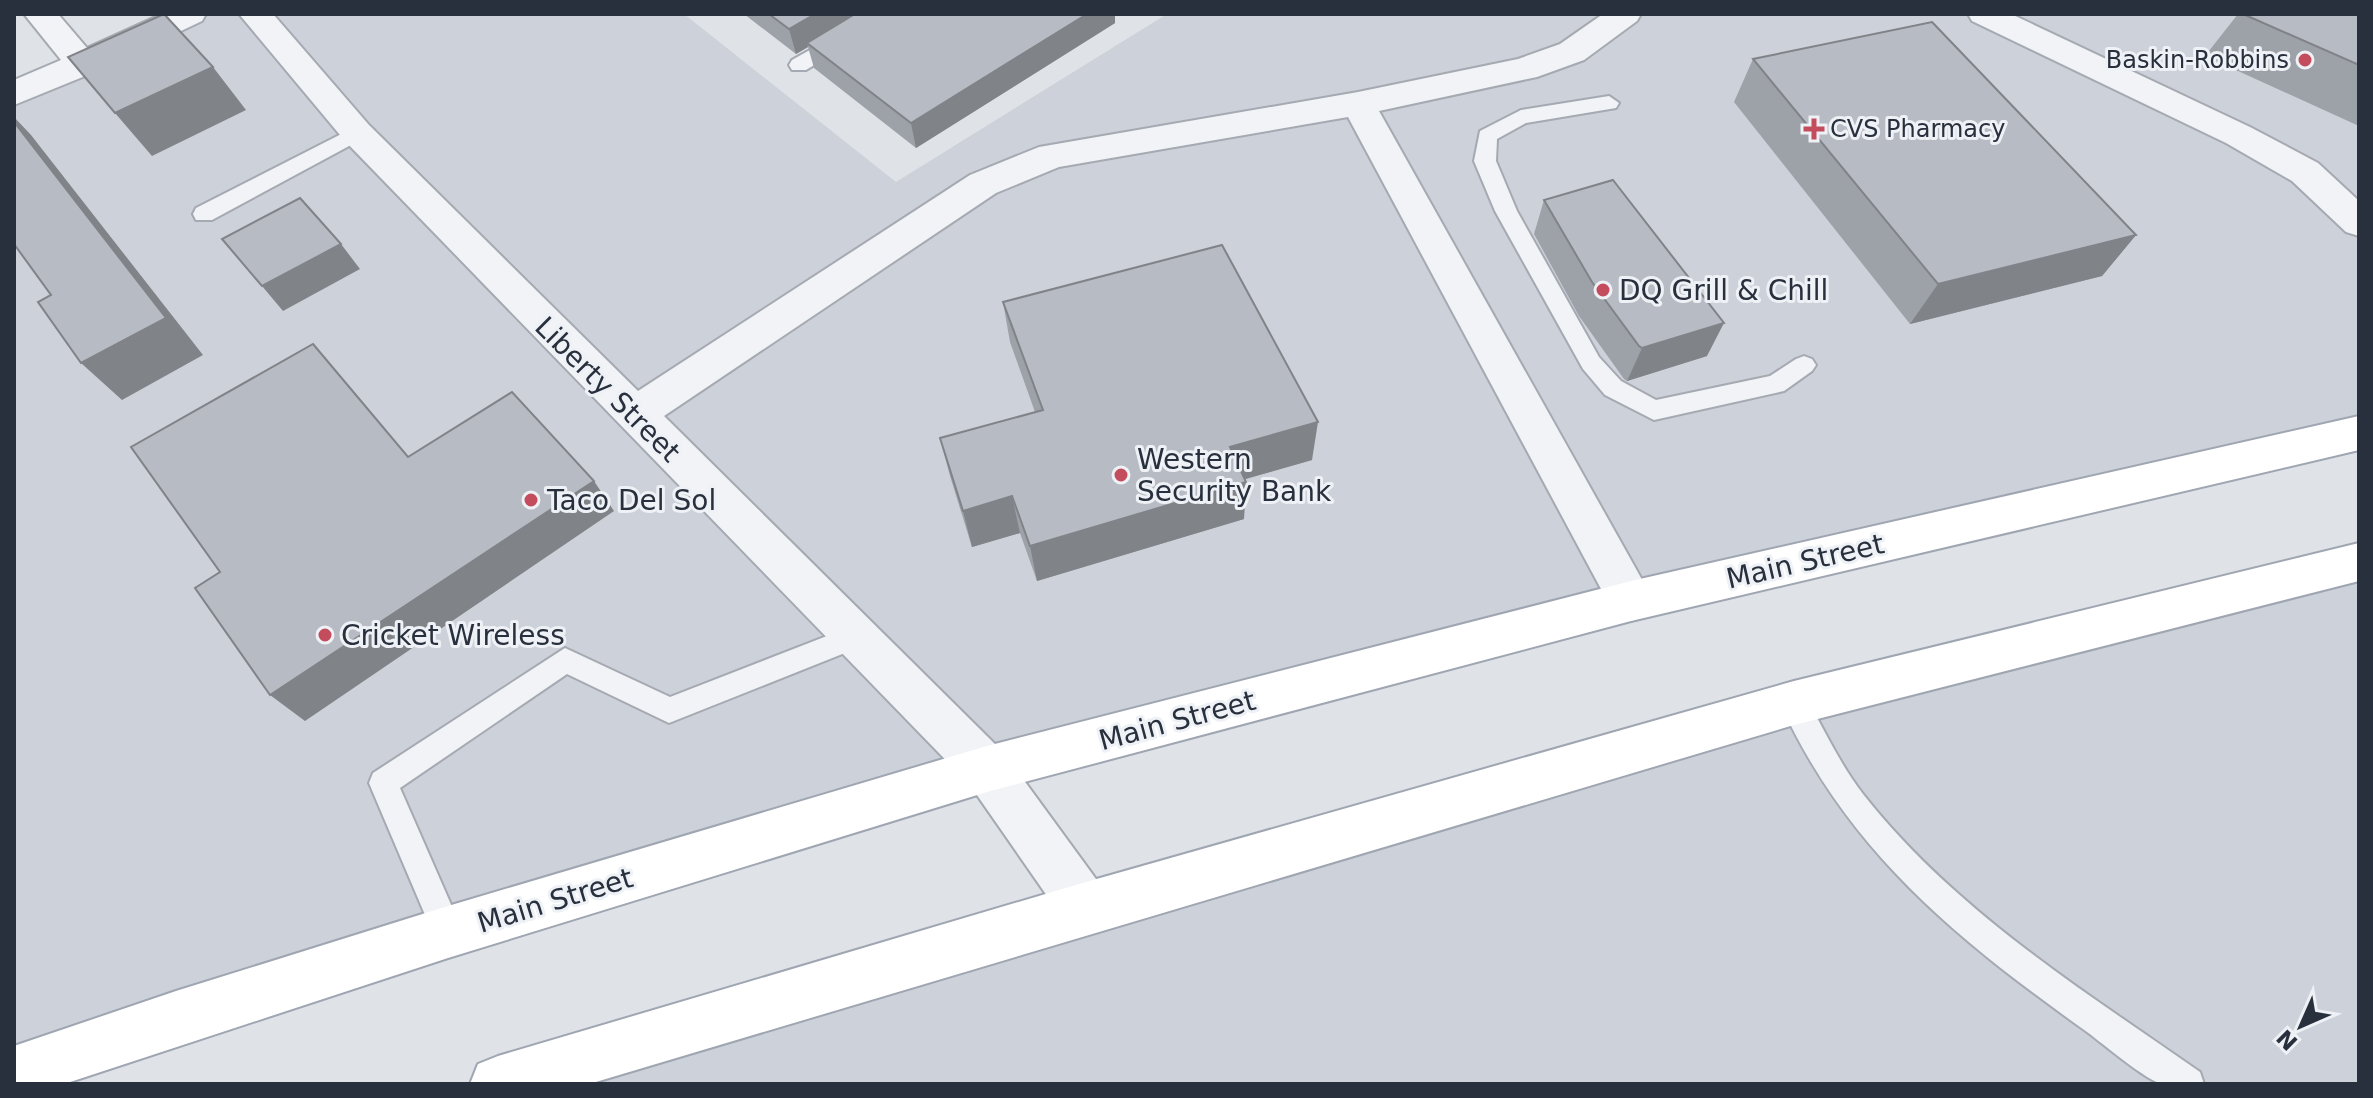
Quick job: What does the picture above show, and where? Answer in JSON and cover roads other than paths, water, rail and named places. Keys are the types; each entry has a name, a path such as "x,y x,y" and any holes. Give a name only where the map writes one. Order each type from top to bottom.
{"main road":[{"name":"Main Street","path":"14,1074 176,1018 448,932 987,769 1631,601 2359,433"},
{"path":"498,1084 1086,908 1794,703 2359,562"}],"street":[{"path":"40,14 83,64"},
{"path":"14,94 190,14"},
{"name":"Liberty Street","path":"255,14 357,133 987,769 1086,908"},
{"path":"633,415 983,184 1052,156 1358,104 1525,69 1572,52 1625,14"},
{"path":"1984,14 2238,135 2305,172 2359,223"},
{"path":"1358,104 1631,601"}],"lane":[{"path":"799,65 888,14"},
{"path":"1609,103 1521,117 1487,136 1485,161 1506,211 1591,363 1613,388 1654,410 1776,384 1804,365"},
{"path":"204,214 357,133"},
{"path":"448,932 383,783 565,660 669,710 855,637"},
{"path":"1794,703 1851,802 1908,865 1965,919 2188,1084"}],"place":[{"name":"Baskin-Robbins","path":"2305,60"},
{"name":"CVS Pharmacy","path":"1814,129"},
{"name":"DQ Grill & Chill","path":"1603,290"},
{"name":"Western Security Bank","path":"1121,475"},
{"name":"Taco Del Sol","path":"531,500"},
{"name":"Cricket Wireless","path":"325,635"}]}
